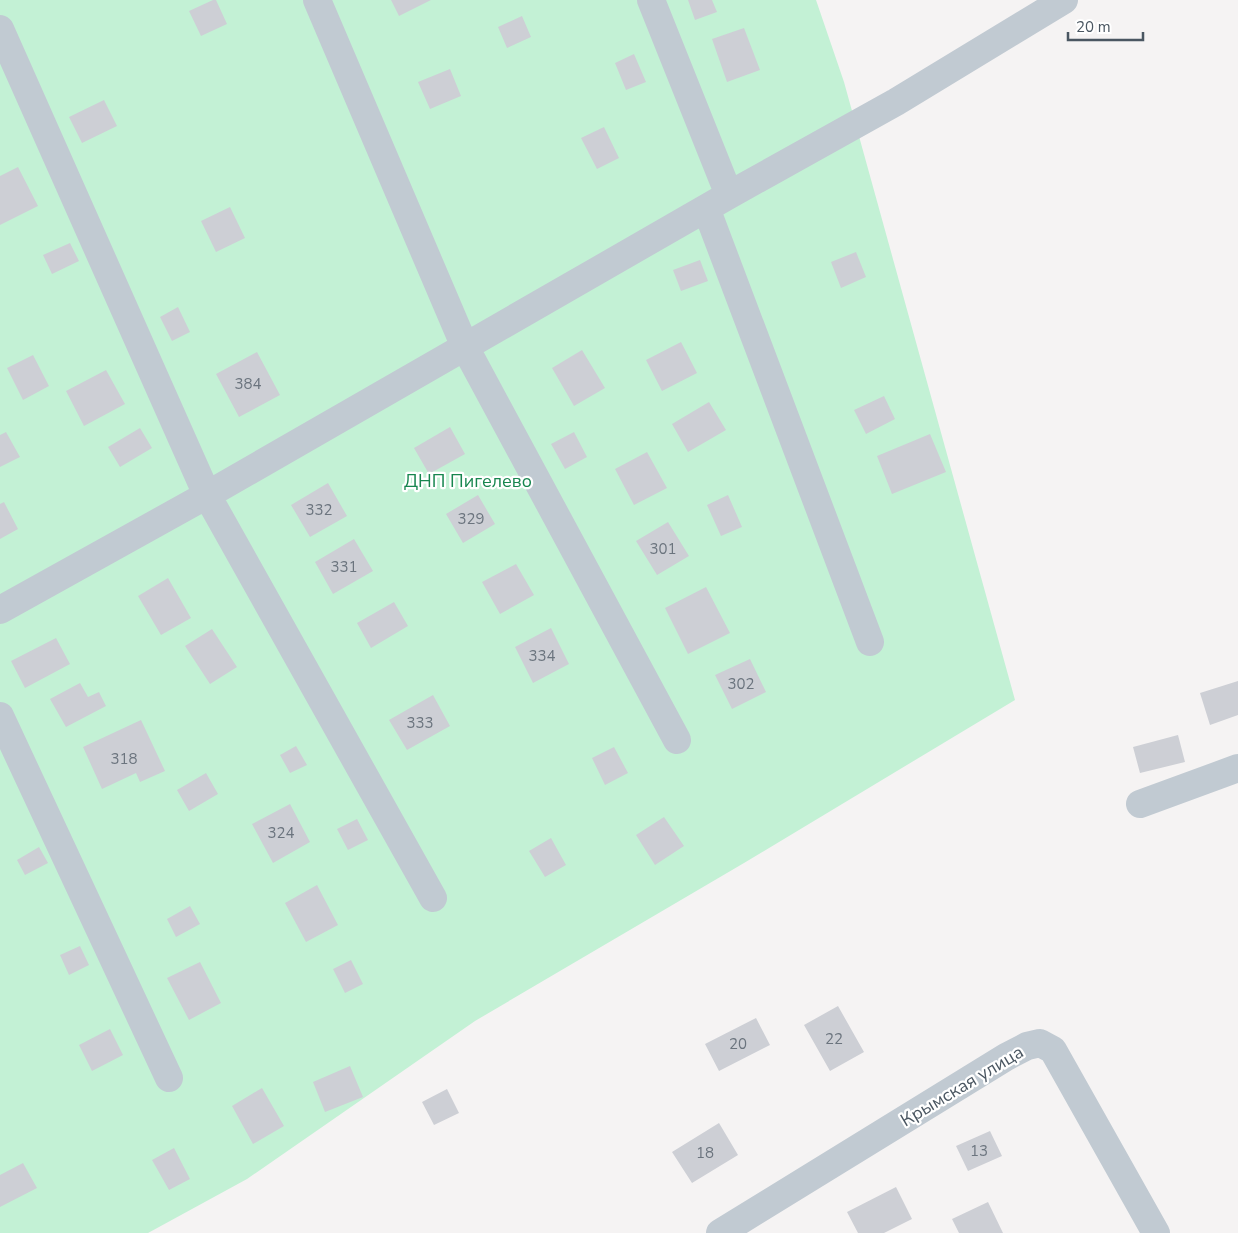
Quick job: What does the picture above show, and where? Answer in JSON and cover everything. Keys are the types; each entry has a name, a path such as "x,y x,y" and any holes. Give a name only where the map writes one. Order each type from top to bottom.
{"street":[{"path":"317,0 465,347 677,740"},
{"path":"651,0 718,202 870,642"},
{"path":"0,610 207,495 896,102 1064,0"},
{"path":"0,29 207,495 433,898"},
{"path":"0,716 169,1078"},
{"path":"1140,804 1238,768"},
{"name":"Крымская улица","path":"720,1233 1006,1057 1027,1046 1040,1043 1053,1050 1156,1233"}],"green space":[{"name":"ДНП Пигелево","path":"0,0 816,0 844,82 1015,700 744,863 475,1021 247,1179 148,1233 0,1233"}],"building":[{"path":"216,0 227,24 201,36 189,11"},
{"path":"391,0 431,0 399,16"},
{"path":"688,0 712,0 717,12 695,20"},
{"path":"522,16 531,37 507,48 498,27"},
{"path":"744,28 760,70 727,82 712,39"},
{"path":"634,54 646,82 626,90 615,63"},
{"path":"450,69 461,96 430,109 418,82"},
{"path":"104,100 117,126 82,143 69,117"},
{"path":"604,127 619,158 597,169 581,138"},
{"path":"18,167 38,206 0,225 0,176"},
{"path":"230,207 245,238 216,252 201,221"},
{"path":"70,243 79,261 52,274 43,255"},
{"path":"856,252 866,277 841,288 831,262"},
{"path":"700,260 708,281 681,291 673,270"},
{"path":"178,307 190,332 172,341 160,317"},
{"path":"681,342 697,373 662,391 646,360"},
{"path":"582,350 605,388 574,406 552,368"},
{"path":"257,352 280,395 239,417 216,374"},
{"path":"33,355 49,386 23,400 7,368"},
{"path":"106,370 125,404 84,426 66,391"},
{"path":"884,396 895,419 866,434 854,410"},
{"path":"709,402 726,430 688,452 672,424"},
{"path":"450,427 465,454 429,474 414,448"},
{"path":"140,428 152,448 120,467 108,447"},
{"path":"6,432 20,457 0,467 0,435"},
{"path":"574,432 587,457 565,469 551,444"},
{"path":"930,434 946,472 892,494 877,456"},
{"path":"647,452 667,488 634,505 615,469"},
{"path":"328,483 347,516 310,537 291,505"},
{"path":"478,495 495,524 463,543 446,514"},
{"path":"728,495 742,527 721,536 707,505"},
{"path":"4,502 18,529 0,539 0,504"},
{"path":"668,522 689,556 657,575 636,541"},
{"path":"354,539 373,571 333,594 315,562"},
{"path":"516,564 534,595 500,614 482,582"},
{"path":"168,578 191,618 161,635 138,596"},
{"path":"706,587 730,633 688,654 665,608"},
{"path":"394,602 408,626 371,648 357,623"},
{"path":"551,628 569,664 533,683 515,647"},
{"path":"212,629 237,667 210,684 185,646"},
{"path":"56,638 70,664 25,688 11,661"},
{"path":"750,659 766,692 732,709 715,675"},
{"path":"1238,681 1238,715 1210,725 1200,693"},
{"path":"80,683 88,697 99,692 106,706 66,727 50,699"},
{"path":"433,695 450,726 407,750 389,720"},
{"path":"141,720 165,771 140,782 136,773 102,789 83,747"},
{"path":"1178,735 1185,762 1140,773 1133,747"},
{"path":"296,746 307,765 290,773 280,755"},
{"path":"614,747 628,773 605,785 592,758"},
{"path":"206,773 218,794 189,811 177,790"},
{"path":"290,804 310,842 273,863 252,824"},
{"path":"664,817 684,846 655,865 636,835"},
{"path":"357,819 368,840 348,850 337,829"},
{"path":"551,838 566,865 545,877 529,851"},
{"path":"39,847 48,863 25,875 17,860"},
{"path":"317,885 338,925 306,942 285,903"},
{"path":"190,906 200,924 176,937 167,919"},
{"path":"80,946 89,965 69,975 60,955"},
{"path":"351,960 363,984 345,993 333,969"},
{"path":"200,962 221,1003 189,1020 167,978"},
{"path":"838,1006 864,1052 830,1071 804,1025"},
{"path":"756,1018 770,1045 719,1071 705,1044"},
{"path":"110,1029 123,1055 92,1071 79,1045"},
{"path":"350,1066 363,1097 325,1112 313,1082"},
{"path":"262,1088 284,1126 253,1144 232,1106"},
{"path":"447,1089 459,1113 434,1125 422,1102"},
{"path":"719,1123 738,1155 692,1183 672,1152"},
{"path":"990,1131 1002,1156 968,1171 956,1146"},
{"path":"174,1148 190,1179 169,1190 152,1160"},
{"path":"23,1163 37,1188 0,1207 0,1175"},
{"path":"896,1187 912,1219 884,1233 858,1233 847,1212"},
{"path":"988,1202 1003,1233 959,1233 952,1219"}]}
